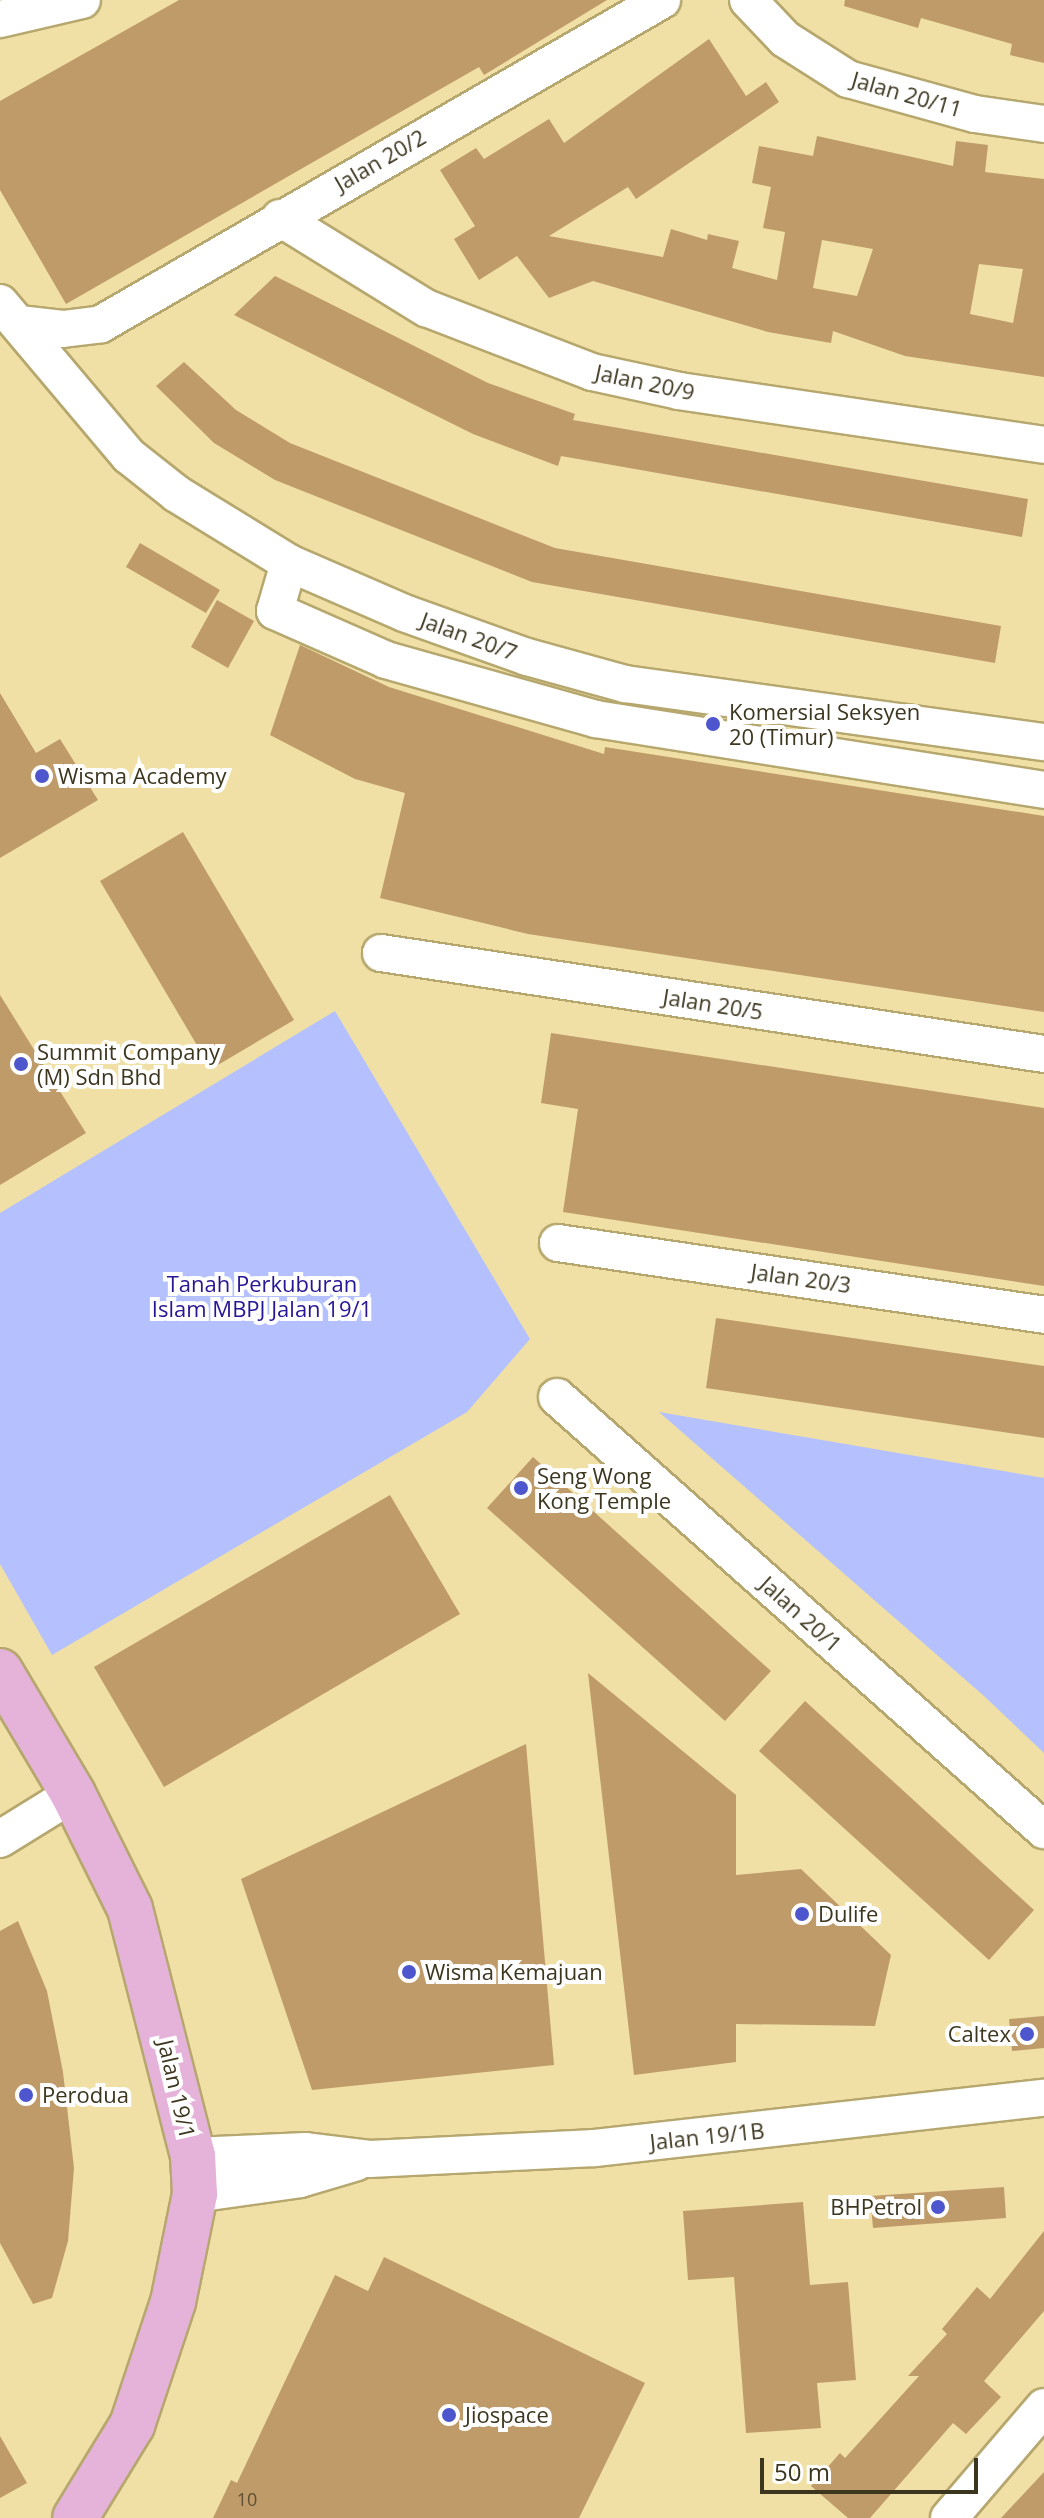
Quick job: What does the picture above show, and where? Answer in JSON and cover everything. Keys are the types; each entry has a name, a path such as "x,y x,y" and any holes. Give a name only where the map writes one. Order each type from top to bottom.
{"main road":[{"name":"Jalan 19/1","path":"0,1671 73,1794 130,1909 194,2175 173,2302 132,2425 75,2518"}],"street":[{"path":"0,19 82,0"},
{"name":"Jalan 20/2","path":"9,314 63,329 101,324 662,0"},
{"name":"Jalan 20/11","path":"748,0 785,39 848,79 975,114 1044,124"},
{"name":"Jalan 20/9","path":"280,218 426,308 592,372 679,391 1044,445"},
{"name":"Jalan 20/7","path":"9,314 129,456 177,494 289,563 404,613 527,657 625,684 1044,742"},
{"name":"Jalan 20/2","path":"72,389 83,351 101,324"},
{"name":"Jalan 20/7","path":"289,563 275,611 386,660 596,719 1044,790"},
{"name":"Jalan 20/5","path":"381,953 1044,1054"},
{"name":"Jalan 20/3","path":"558,1243 1044,1315"},
{"name":"Jalan 20/1","path":"557,1397 1044,1830"},
{"path":"0,1839 73,1794"},
{"name":"Jalan 19/1B","path":"194,2175 306,2151 370,2159 595,2148 1044,2098"},
{"path":"949,2518 1043,2411"}],"green space":[{"name":"Tanah Perkuburan Islam MBPJ Jalan 19/1","path":"335,1011 530,1339 467,1412 52,1655 0,1564 0,1213"},
{"path":"659,1412 1044,1478 1044,1753 984,1696"}],"building":[{"path":"179,0 607,0 484,75 479,67 66,304 0,190 0,101"},
{"path":"845,0 1044,0 1044,63 1010,55 1012,44 921,18 918,28 844,6"},
{"path":"709,39 746,96 766,82 779,102 636,199 628,187 549,236 663,257 671,229 707,240 708,234 739,241 732,268 777,280 785,232 763,228 771,187 752,183 759,146 813,156 817,136 953,166 956,141 988,145 985,172 1044,179 1044,377 905,356 833,331 831,343 768,332 593,281 549,298 517,256 479,280 454,239 475,226 440,170 476,148 484,159 549,119 564,143","holes":["822,240 873,249 857,296 813,288","979,264 1023,269 1013,323 970,314"]},
{"path":"275,276 488,383 575,414 573,420 1028,499 1022,537 561,456 558,466 473,434 234,315"},
{"path":"184,362 236,410 290,443 555,548 1001,626 995,663 532,582 275,480 214,443 156,386"},
{"path":"140,543 220,590 206,613 126,567"},
{"path":"217,600 254,621 228,668 191,647"},
{"path":"300,645 389,687 604,754 605,747 1044,816 1044,1012 528,934 380,898 405,793 355,779 270,735"},
{"name":"Wisma Academy","path":"0,693 36,753 60,739 98,800 0,858"},
{"path":"183,832 294,1020 211,1069 100,881"},
{"name":"Summit Company (M) Sdn Bhd","path":"0,995 86,1133 0,1185"},
{"path":"551,1033 1044,1108 1044,1286 563,1212 578,1109 541,1103"},
{"path":"716,1318 1044,1366 1044,1438 706,1388"},
{"path":"533,1457 771,1671 725,1721 487,1508"},
{"path":"390,1495 460,1614 164,1787 94,1667"},
{"path":"588,1673 736,1795 736,1875 801,1869 891,1955 875,2026 736,2024 736,2062 634,2075"},
{"path":"805,1701 1034,1910 989,1960 759,1751"},
{"name":"Wisma Kemajuan","path":"526,1744 554,2065 312,2090 241,1879"},
{"path":"18,1921 47,1991 63,2072 74,2168 68,2241 52,2298 33,2304 0,2243 0,1931"},
{"name":"Caltex","path":"1044,2016 1044,2048 1012,2051 1009,2019"},
{"name":"BHPetrol","path":"1004,2187 1006,2218 873,2228 870,2196"},
{"path":"803,2202 810,2285 848,2282 856,2380 817,2383 821,2428 746,2433 734,2277 688,2280 683,2211"},
{"path":"1044,2231 1044,2311 984,2381 1001,2397 966,2434 953,2423 870,2518 848,2518 811,2486 840,2453 845,2458 919,2376 908,2376 947,2334 942,2329 977,2287 990,2299"},
{"name":"Jiospace","path":"384,2257 645,2383 579,2518 213,2518 231,2480 237,2483 335,2275 368,2291"},
{"path":"0,2436 27,2483 0,2498"},
{"path":"1044,2472 1044,2518 1001,2518"}],"place":[{"name":"Komersial Seksyen 20 (Timur)","path":"713,724"},
{"name":"Wisma Academy","path":"42,776"},
{"name":"Summit Company (M) Sdn Bhd","path":"21,1064"},
{"name":"Seng Wong Kong Temple","path":"521,1488"},
{"name":"Dulife","path":"802,1914"},
{"name":"Wisma Kemajuan","path":"409,1972"},
{"name":"Caltex","path":"1027,2034"},
{"name":"Perodua","path":"26,2095"},
{"name":"BHPetrol","path":"938,2207"},
{"name":"Jiospace","path":"449,2415"}]}
